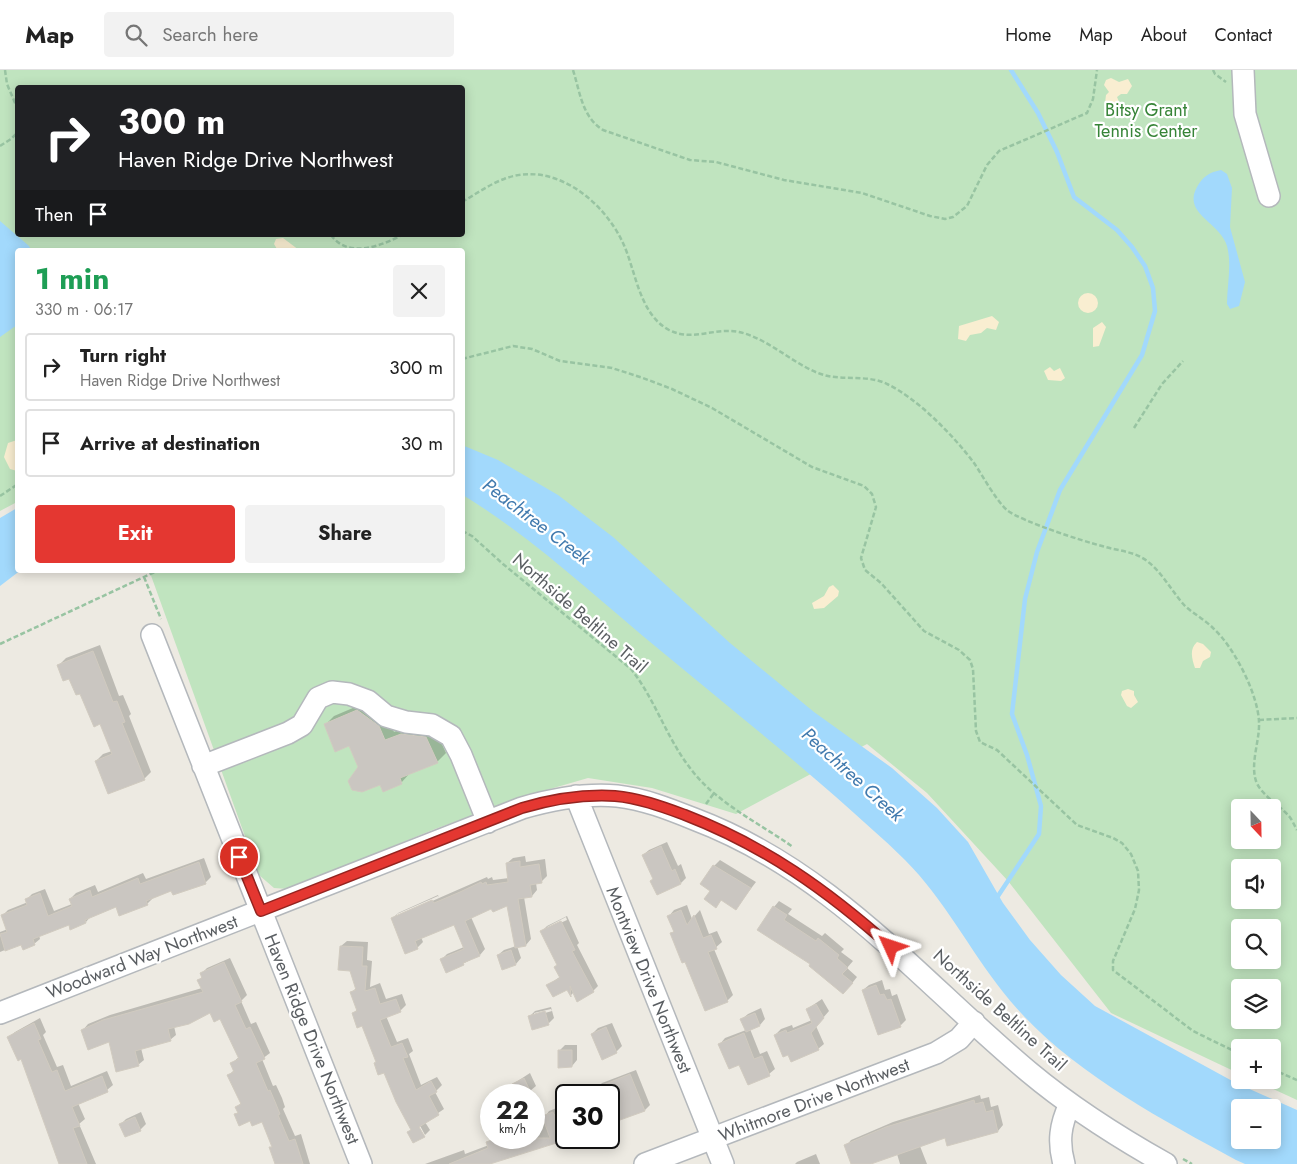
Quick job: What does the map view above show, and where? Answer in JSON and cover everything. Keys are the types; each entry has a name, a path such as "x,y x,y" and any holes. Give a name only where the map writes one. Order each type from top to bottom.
{"street":[{"path":"1243,70 1245,114 1269,196"},
{"name":"Haven Ridge Drive Northwest","path":"152,635 361,1164"},
{"path":"203,766 295,730 302,725 318,698 332,692 348,694 368,701 386,716 406,722 432,725 451,736 461,755 488,822"},
{"name":"Woodward Way Northwest","path":"0,1013 541,803 576,796 617,796 656,804 714,826 768,854 812,882 850,910 1028,1071 1070,1104 1120,1138 1171,1159"},
{"name":"Montview Drive Northwest","path":"576,796 723,1164"},
{"name":"Whitmore Drive Northwest","path":"645,1164 713,1140 936,1053 959,1039 974,1022"},
{"path":"1064,1164 1060,1149 1060,1133 1070,1104"}],"path":[{"path":"5,70 7,84 15,103"},
{"path":"574,70 586,114 594,124 603,130 690,160 716,162 784,180 862,194 945,219 961,212 967,206 990,161 1000,151 1086,113 1090,107 1097,70"},
{"path":"0,146 15,135"},
{"path":"465,200 504,179 517,175 555,177 567,182 598,208 613,226 623,242 645,303 655,318 668,330 684,335 700,335 727,330 741,332 777,348 816,372 829,377 883,382 898,390 934,419 964,449 1004,507 1019,516 1092,544 1134,553 1147,561 1164,578 1186,606 1215,629 1230,648 1244,674 1259,720 1254,778 1260,789 1289,816 1297,830"},
{"path":"333,237 346,248"},
{"path":"365,248 380,246 398,237"},
{"path":"465,358 513,346 532,349 560,361 612,368 672,389 712,408 812,467 864,486 872,494 876,507 861,558 865,570 881,582 924,631 959,650 970,660 973,669 976,731 980,742 997,750 1086,830 1113,838 1122,843 1131,854 1138,871 1139,890 1113,961 1113,970 1194,1031 1231,1050"},
{"path":"1134,428 1162,384 1183,362"},
{"path":"0,496 15,486"},
{"name":"Northside Beltline Trail","path":"465,532 631,669 644,685 680,754 691,770 714,793 800,852"},
{"path":"0,644 153,573"},
{"path":"144,577 166,630 152,635"},
{"path":"1259,720 1297,718"},
{"path":"1281,1073 1297,1080"},
{"path":"1171,1159 1192,1164"}],"green space":[{"name":"Bitsy Grant Tennis Center","path":"0,70 1297,70 1297,1100 1273,1089 1281,1089 1281,1039 1231,1039 1231,1070 1111,1013 1008,881 927,793 867,744 736,814 652,788 588,778 526,796 435,829 288,889 274,888 259,875 150,573 465,573 465,248 15,248 15,503 0,511"}],"sand":[{"path":"1111,78 1119,82 1128,79 1132,86 1127,94 1121,94 1117,97 1120,104 1116,110 1111,110 1105,103 1106,95 1109,92 1104,85 1106,80"},
{"path":"283,238 296,248 276,248 274,244 276,239"},
{"path":"1088,293 1095,296 1098,303 1095,310 1088,313 1081,310 1078,303 1081,296"},
{"path":"992,316 999,322 996,330 987,328 981,333 970,335 966,341 958,339 959,326"},
{"path":"1102,322 1106,327 1099,346 1093,347 1093,328"},
{"path":"1050,367 1054,371 1060,368 1065,378 1061,381 1048,380 1044,371"},
{"path":"15,441 15,470 10,469 4,457 8,443"},
{"path":"833,585 839,591 838,596 824,608 814,609 812,603 824,596 829,587"},
{"path":"1197,642 1203,644 1211,652 1210,657 1203,661 1200,668 1195,668 1192,658 1192,651"},
{"path":"1128,689 1134,691 1138,702 1131,708 1127,706 1121,695 1122,691"}],"water":[{"path":"1221,170 1227,174 1232,188 1230,227 1245,282 1239,306 1230,309 1227,304 1229,268 1227,246 1217,230 1204,218 1194,204 1194,196 1199,183 1213,172"},
{"path":"0,221 15,234 15,237 19,237 30,248 15,248 15,326 0,337"},
{"name":"Peachtree Creek","path":"465,446 498,460 558,495 613,537 730,643 814,712 892,768 937,808 968,842 1003,903 1030,940 1061,975 1095,1006 1231,1080 1231,1089 1250,1089 1272,1099 1231,1099 1231,1149 1281,1149 1281,1103 1297,1110 1297,1164 1245,1164 1236,1160 1142,1107 1081,1066 1052,1043 1026,1019 1003,992 932,891 905,860 793,760 565,570 515,531 465,496"},
{"path":"15,509 15,573 17,573 0,586 0,518"}],"building":[{"path":"93,651 113,702 117,701 125,722 122,723 145,780 108,794 95,761 112,754 100,724 94,727 80,694 76,695 69,679 63,681 57,665"},
{"path":"357,710 379,726 385,740 401,734 426,737 438,763 400,778 402,784 383,792 380,785 362,792 352,790 348,781 358,767 349,746 335,752 324,724"},
{"path":"661,846 672,871 675,869 681,884 657,895 650,881 653,879 642,855"},
{"path":"520,861 520,867 539,864 542,883 530,885 532,897 518,899 526,946 515,948 507,906 493,912 491,909 465,921 480,956 463,963 464,965 446,973 440,959 464,949 454,925 415,941 418,949 405,954 391,918 432,900 434,903 481,882 482,884 486,882 487,885 508,882 506,863"},
{"path":"199,862 206,884 173,895 171,891 146,901 148,905 119,916 116,907 85,920 86,923 70,930 69,925 33,939 35,945 23,950 21,945 5,951 0,934 7,932 1,915 27,905 25,899 40,893 48,916 72,906 69,899 90,890 92,897 138,878 140,884"},
{"path":"713,865 751,888 736,910 721,900 716,908 704,899 710,891 700,884"},
{"path":"773,906 787,915 784,920 816,941 818,938 839,955 837,958 848,968 842,974 853,983 843,994 809,966 810,964 757,930"},
{"path":"681,910 687,925 694,915 703,938 711,935 717,949 708,952 728,1002 705,1011 685,962 682,963 670,933 674,932 667,916"},
{"path":"561,921 575,950 572,951 594,992 577,1002 570,986 571,997 567,990 553,997 546,985 560,978 554,967 557,965 540,931"},
{"path":"340,946 363,947 362,966 367,966 365,991 375,988 380,1004 396,999 401,1012 380,1020 391,1047 402,1043 408,1057 403,1058 416,1090 431,1081 437,1092 429,1096 439,1115 419,1127 425,1137 413,1143 407,1132 411,1130 396,1102 384,1073 378,1075 374,1063 376,1062 362,1026 357,1028 352,1013 357,1011 350,992 356,990 350,971 338,970"},
{"path":"511,950 516,965 502,970 497,955"},
{"path":"224,962 242,1002 235,1005 246,1029 250,1027 265,1059 256,1063 276,1104 280,1114 278,1115 289,1141 295,1139 303,1164 275,1164 269,1147 272,1147 262,1122 252,1126 250,1121 239,1126 234,1114 238,1113 235,1107 241,1104 227,1075 234,1072 230,1063 239,1059 220,1019 214,1022 210,1013 189,1024 168,1029 171,1041 135,1051 139,1066 116,1072 109,1042 88,1050 81,1030 103,1020 203,992 197,980 202,978 200,973"},
{"path":"876,985 880,995 884,994 887,1000 891,999 901,1027 878,1035 862,990"},
{"path":"816,1004 824,1018 811,1033 819,1050 791,1062 788,1055 783,1057 774,1035 786,1030 787,1033 812,1023 806,1009"},
{"path":"545,1011 549,1025 532,1030 528,1016"},
{"path":"755,1013 760,1026 746,1032 740,1019"},
{"path":"34,1023 41,1039 38,1040 52,1072 57,1070 65,1091 102,1076 108,1092 72,1107 80,1126 73,1128 87,1164 59,1164 21,1059 18,1061 7,1037"},
{"path":"606,1027 617,1053 602,1060 591,1034"},
{"path":"744,1033 754,1059 762,1056 770,1076 748,1085 739,1065 729,1069 718,1044"},
{"path":"558,1050 572,1050 572,1067 558,1068"},
{"path":"630,1074 645,1111 620,1120 620,1084 606,1084"},
{"path":"524,1078 527,1084 512,1084"},
{"path":"974,1100 975,1104 983,1102 986,1112 993,1110 998,1132 947,1146 945,1138 871,1164 851,1164 844,1145 886,1127"},
{"path":"553,1112 555,1143 545,1147 545,1138 550,1138 545,1124 545,1115"},
{"path":"135,1117 141,1131 125,1137 119,1124"},
{"path":"486,1149 538,1149 490,1164 449,1164"}],"waterway":[{"path":"996,899 1039,834 1041,806 1027,755 1012,714 1025,599 1037,552 1060,490 1142,355 1155,311 1153,288 1145,266 1117,230 1074,197 1057,152 1038,113 1011,70"}],"route":[{"path":"239,857 261,911 522,808 550,800 576,796 617,796 656,804 714,826 768,854 812,882 850,910 891,947"}]}
